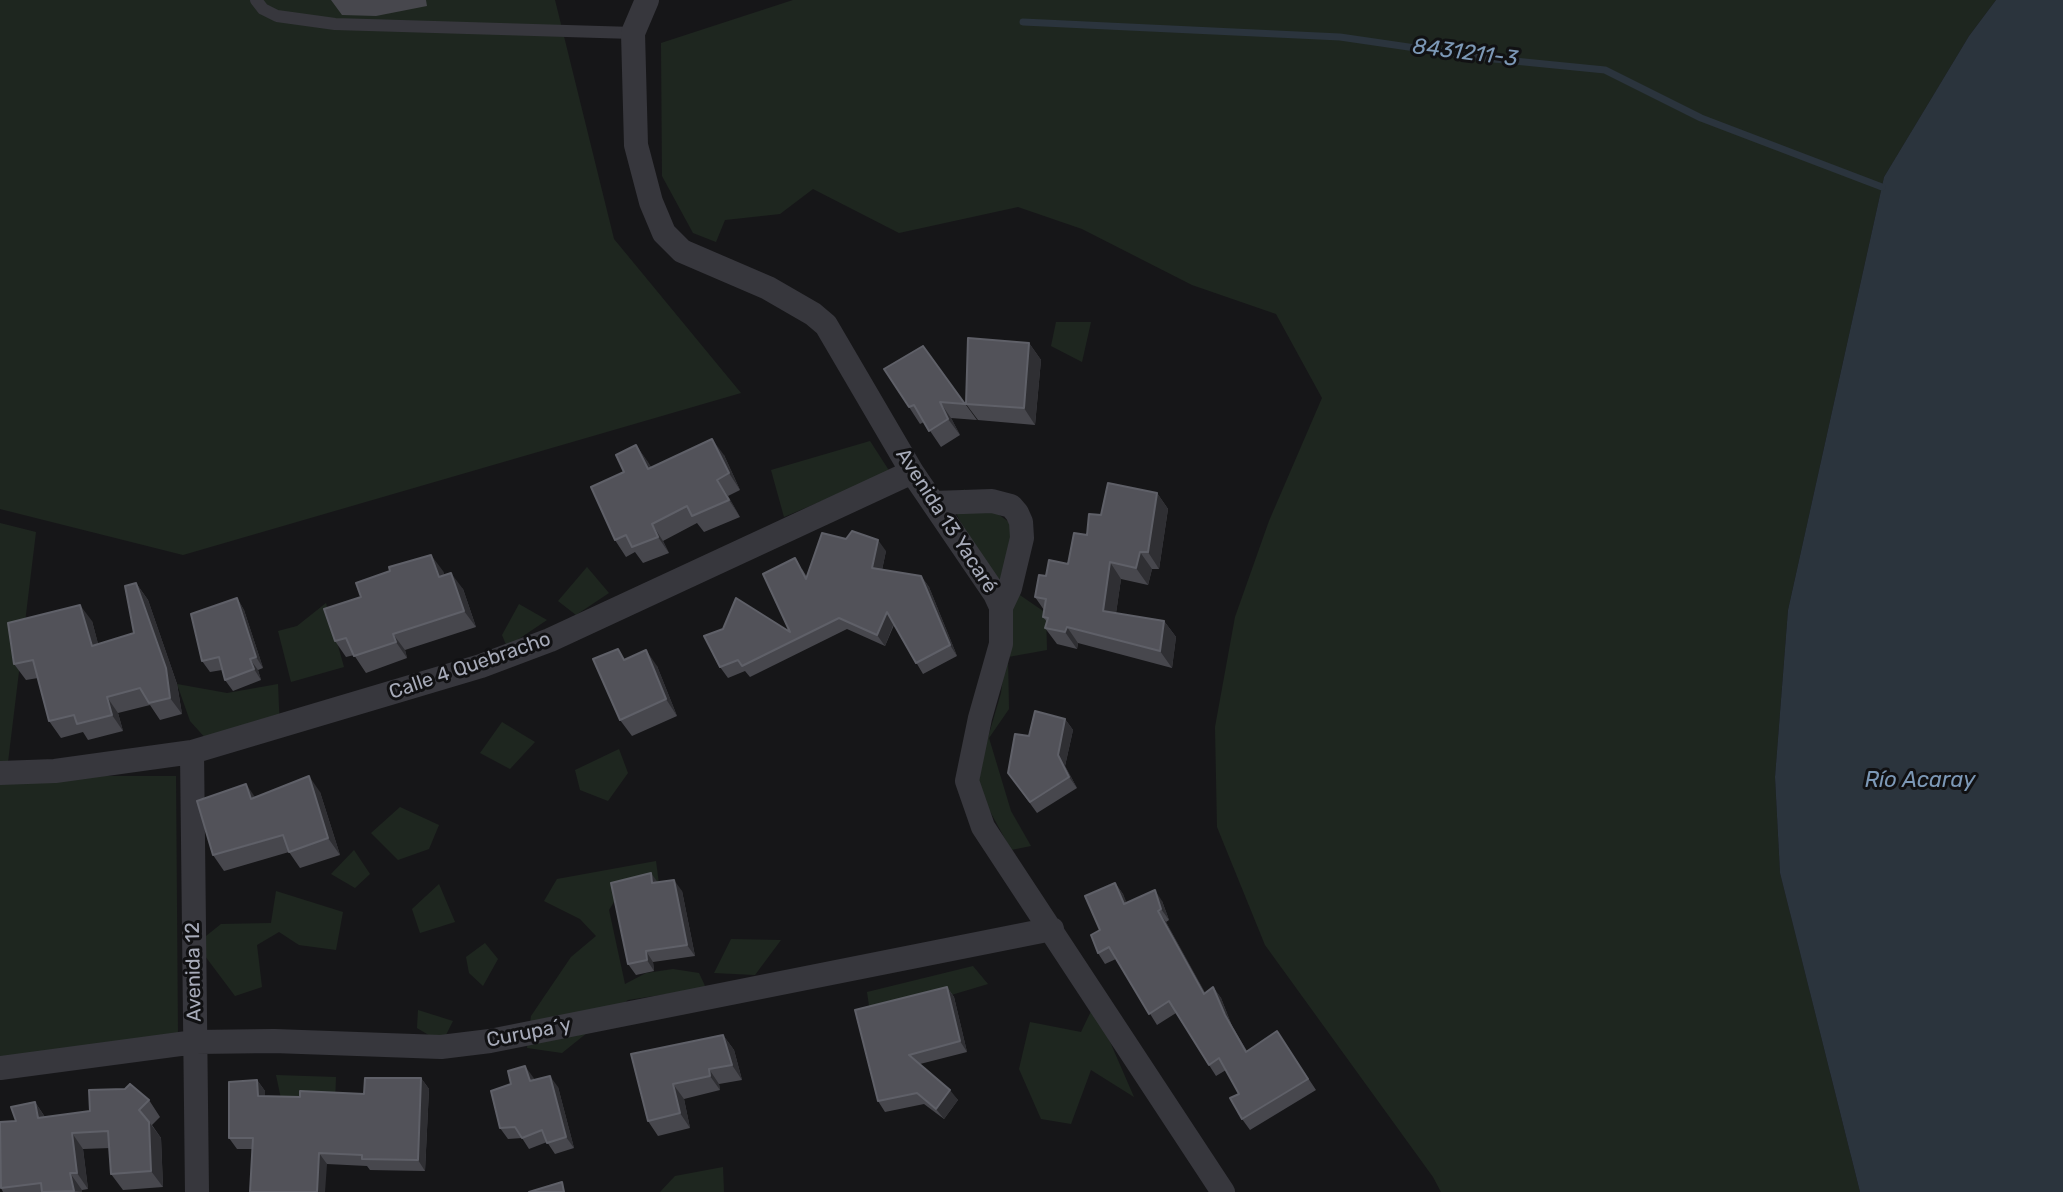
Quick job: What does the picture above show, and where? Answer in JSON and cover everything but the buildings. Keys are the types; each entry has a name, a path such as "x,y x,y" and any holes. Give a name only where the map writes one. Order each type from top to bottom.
{"street":[{"path":"633,33 647,0"},
{"name":"Avenida 13 Yacaré","path":"633,33 636,145 651,202 664,233 682,251 768,288 826,325 912,472 995,594 1001,607 1001,644 980,718 967,781 983,827 1223,1192"},
{"name":"Calle 4 Quebracho","path":"0,773 55,771 192,752 481,666 550,640 912,472"},
{"path":"934,503 992,501 1004,503 1017,513 1022,538 1010,588 1001,607"},
{"name":"Avenida 12","path":"192,752 197,1192"},
{"name":"Curupa´y","path":"0,1068 195,1042 274,1041 441,1047 490,1041 1052,929"}],"lane":[{"path":"256,0 263,9 277,16 335,24 633,33"}],"shaded area":[{"path":"0,0 555,0 614,239 741,393 183,555 0,509"},
{"path":"793,0 1996,0 1969,36 1884,177 1788,610 1775,777 1780,873 1860,1192 1441,1192 1265,945 1217,827 1215,727 1235,617 1269,521 1322,398 1276,314 1192,285 1082,229 1018,207 899,233 813,189 780,214 725,220 716,242 693,233 662,176 661,43"},
{"path":"1056,322 1091,322 1082,362 1051,346"},
{"path":"870,441 890,472 784,517 771,470"},
{"path":"964,489 1021,531 1014,591 1046,613 1047,650 1008,657 1009,709 989,738 1011,811 1031,846 1011,850 985,802 977,775 1001,693 1010,621 957,515"},
{"path":"0,523 36,532 8,762 0,761"},
{"path":"587,567 609,593 576,615 558,601"},
{"path":"326,603 344,667 291,682 278,631 297,626"},
{"path":"519,604 547,620 507,647 502,635"},
{"path":"177,684 227,693 278,684 280,730 208,741 190,721"},
{"path":"502,722 535,742 510,769 480,753"},
{"path":"619,749 628,773 608,801 580,790 575,770"},
{"path":"0,776 176,776 178,1039 0,1063"},
{"path":"400,807 439,825 429,849 398,860 371,833"},
{"path":"354,850 370,874 355,888 331,874"},
{"path":"656,861 659,884 619,894 609,910 625,984 646,973 673,969 699,973 706,988 628,1000 562,1053 527,1048 531,1016 571,957 596,936 580,919 544,901 557,879"},
{"path":"439,884 455,922 420,933 412,909"},
{"path":"276,891 343,912 336,950 299,945 279,932 257,945 262,987 235,996 196,944 221,924 271,923"},
{"path":"731,939 781,940 755,975 714,973"},
{"path":"485,943 498,959 483,986 469,973 466,957"},
{"path":"973,966 988,984 871,1019 867,992"},
{"path":"1094,1005 1134,1097 1091,1070 1071,1124 1041,1119 1019,1069 1030,1022 1081,1032"},
{"path":"418,1010 453,1021 442,1043 417,1028"},
{"path":"276,1075 336,1077 335,1103 283,1108"},
{"path":"723,1167 724,1192 660,1192 675,1176"}],"water":[{"name":"Río Acaray","path":"1996,0 2063,0 2063,1192 1860,1192 1780,873 1775,777 1788,610 1884,177 1969,36"}],"waterway":[{"name":"8431211-3","path":"1023,22 1340,37 1484,58 1605,70 1701,118 1882,187"}]}
